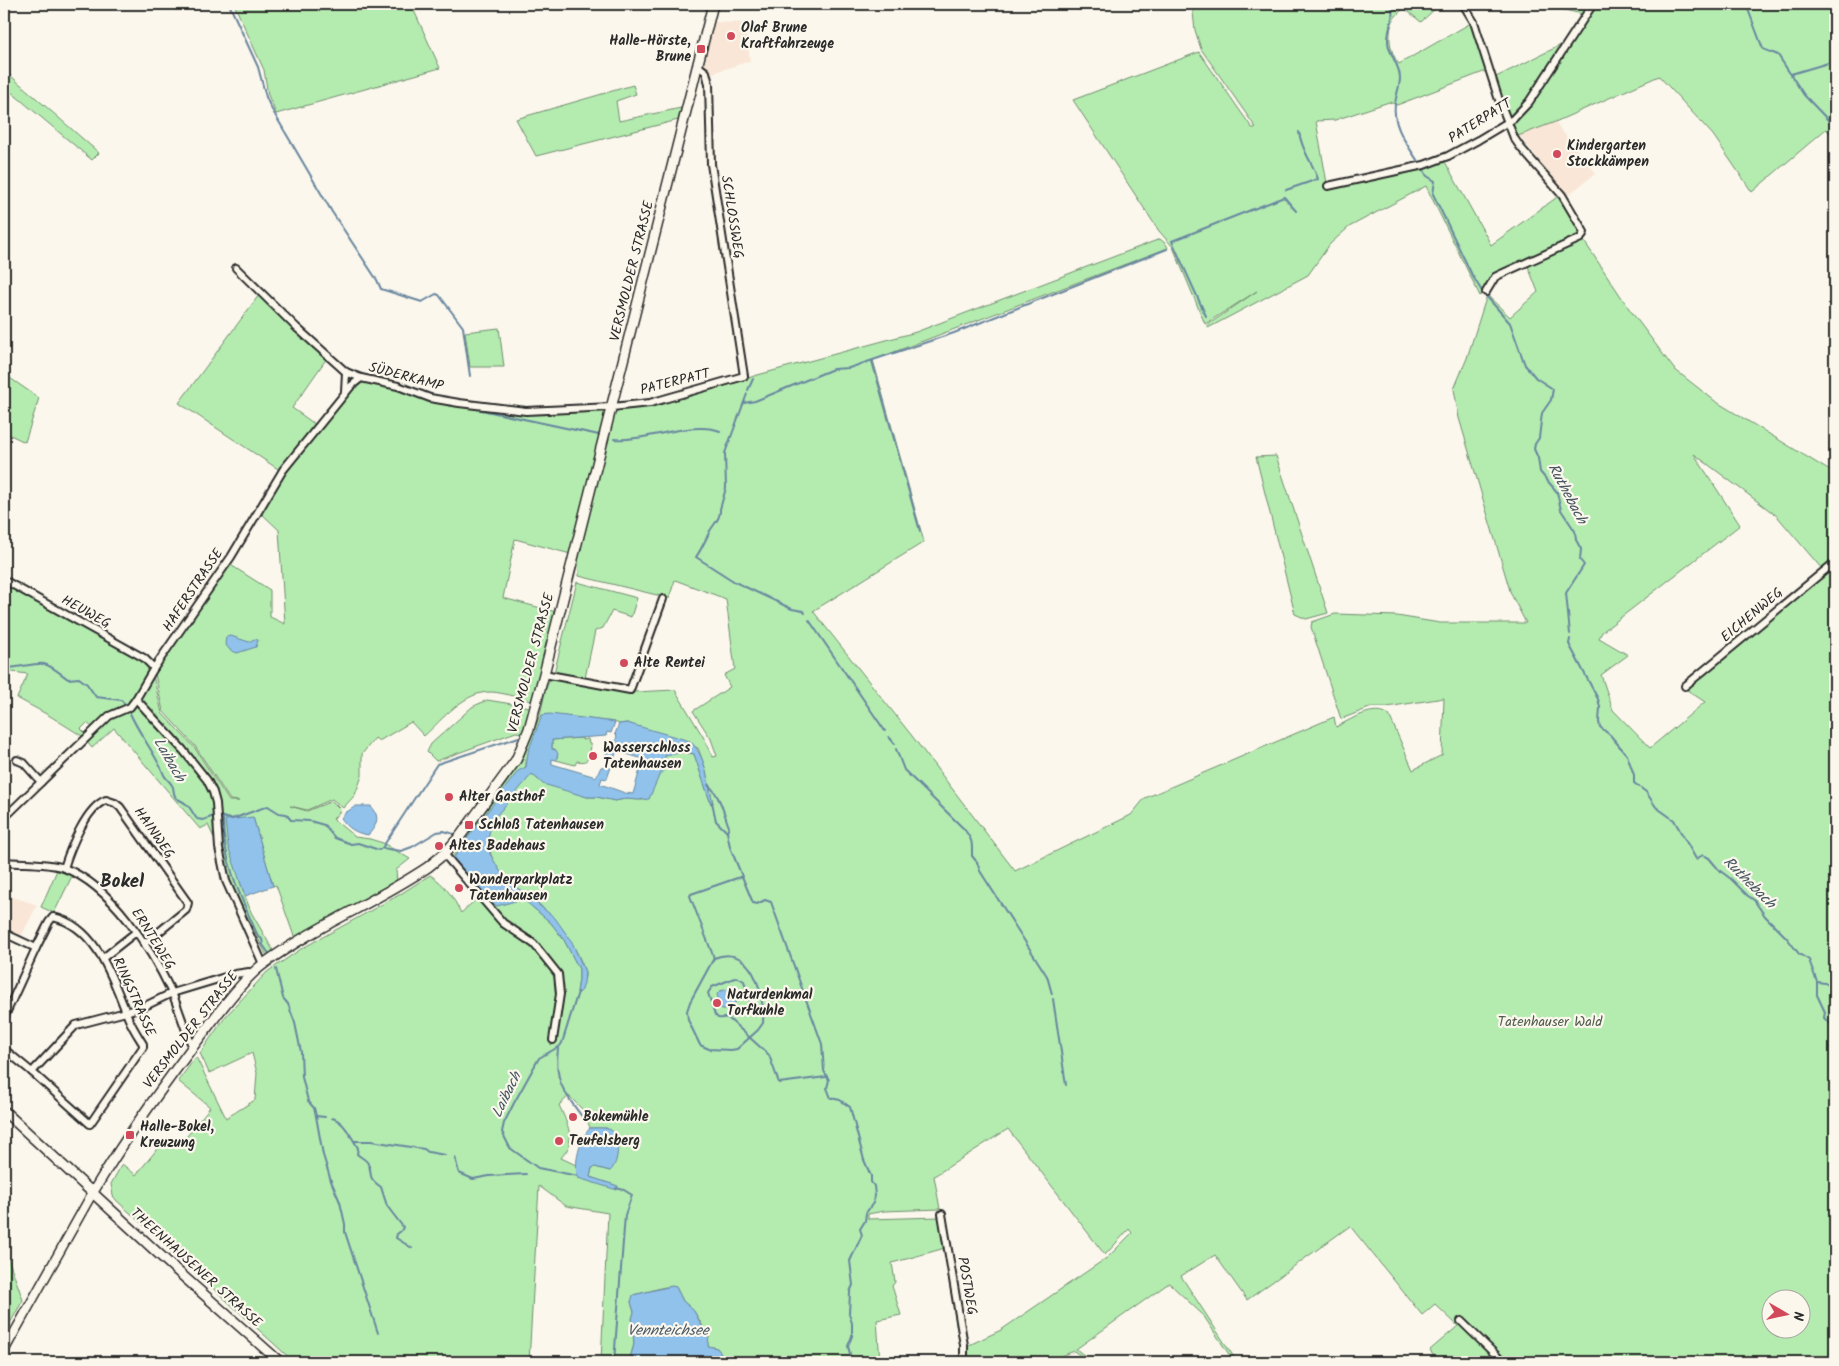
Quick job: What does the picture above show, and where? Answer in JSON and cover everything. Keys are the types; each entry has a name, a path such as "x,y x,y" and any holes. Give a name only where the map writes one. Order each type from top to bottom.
{"main road":[{"name":"VERSMOLDER STRASSE","path":"93,1192 135,1128 193,1046 252,974 263,964 414,877 444,854 479,811 516,760 529,729 544,674 713,4"},
{"name":"THEENHAUSENER STRASSE","path":"4,1111 174,1268 280,1362"}],"street":[{"path":"1463,4 1474,22 1482,53 1507,122 1521,148 1562,195 1584,232 1581,238 1495,277 1486,292"},
{"name":"PATERPATT","path":"1328,186 1424,165 1478,140 1519,114 1529,102 1593,4"},
{"name":"SCHLOSSWEG","path":"697,65 706,72 708,84 711,164 744,376"},
{"name":"SÜDERKAMP","path":"236,268 297,328 346,372 361,378 398,386 430,398 485,407 526,411 612,407"},
{"path":"345,393 346,372"},
{"name":"PATERPATT","path":"612,407 650,403 744,376"},
{"name":"HAFERSTRASSE","path":"4,818 109,716 128,708 136,699 154,668 231,557 284,470 345,393 361,378"},
{"name":"EICHENWEG","path":"1685,686 1835,562"},
{"name":"HEUWEG","path":"4,580 144,658 154,668"},
{"path":"544,674 630,690 663,599"},
{"path":"136,699 183,750 207,780 214,798 219,848 226,880 263,964"},
{"path":"18,760 41,782"},
{"name":"HAINWEG","path":"64,868 72,845 94,810 106,800 115,803 126,814 188,903 186,910 144,944"},
{"path":"444,854 503,924 534,944 558,974 560,994 552,1040"},
{"name":"ERNTEWEG","path":"4,862 64,868 92,884 118,906 144,944 172,993 193,1046"},
{"name":"RINGSTRASSE","path":"4,1018 36,948 53,917 66,921 79,931 103,958 126,1012 143,1044 143,1047 90,1124 4,1049"},
{"path":"103,958 136,932"},
{"path":"4,933 36,948"},
{"path":"32,1072 76,1025 126,1012 145,1006 172,993 244,972 252,974"},
{"path":"4,1351 93,1192"},
{"name":"POSTWEG","path":"942,1214 964,1345 964,1362"},
{"path":"1461,1321 1503,1362"}],"shaded area":[{"path":"714,22 745,23 750,61 709,74 704,66"},
{"name":"Kindergarten Stockkämpen","path":"1548,114 1596,173 1567,196 1513,127"},
{"path":"4,894 37,905 21,937 4,930"}],"green space":[{"path":"234,4 411,4 440,68 276,114 268,95 264,70"},
{"path":"1192,4 1440,4 1421,22 1404,8 1396,16 1391,26 1390,38 1396,60 1399,64 1471,23 1486,71 1397,105 1389,102 1335,120 1316,121 1328,189 1420,170 1444,160 1491,245 1560,195 1581,232 1579,237 1502,269 1493,275 1480,296 1426,186 1349,227 1330,244 1308,275 1208,328 1206,326 1257,291 1205,324 1173,247 1159,231 1073,100 1199,52 1252,128 1256,128 1201,49 1195,30"},
{"path":"1556,4 1835,4 1835,138 1826,129 1752,192 1713,135 1659,76 1555,122 1518,136 1511,126 1512,123 1494,78 1565,43 1582,14 1552,7"},
{"path":"4,70 99,153 92,160 4,86"},
{"path":"633,85 636,94 616,101 619,121 681,108 678,120 536,156 516,119"},
{"name":"Tatenhauser Wald","path":"1160,239 1166,244 1168,248 873,360 924,542 813,611 1015,871 1131,815 1145,798 1334,717 1336,727 1369,712 1383,712 1389,715 1413,770 1442,755 1444,698 1387,707 1372,707 1341,719 1311,627 1312,622 1335,614 1397,616 1440,623 1526,623 1511,594 1459,418 1454,389 1467,358 1487,295 1510,317 1538,292 1528,266 1584,241 1630,310 1674,369 1715,401 1835,474 1835,559 1822,569 1777,516 1694,454 1740,525 1602,632 1599,638 1628,655 1601,675 1613,710 1650,748 1705,702 1687,690 1835,565 1835,1362 1437,1362 1430,1350 1458,1326 1435,1304 1422,1315 1350,1226 1247,1300 1215,1255 1181,1276 1237,1362 1234,1362 1203,1315 1169,1283 1076,1349 1093,1362 1089,1362 1074,1351 1047,1362 967,1362 967,1346 1001,1330 1108,1257 1132,1233 1129,1229 1105,1255 1008,1129 934,1176 940,1209 884,1211 868,1214 868,1219 940,1217 945,1248 892,1263 895,1282 892,1286 901,1315 877,1320 880,1362 723,1362 722,1355 717,1348 708,1346 709,1337 694,1311 683,1301 676,1287 672,1286 636,1294 631,1302 634,1312 632,1319 636,1329 633,1333 634,1344 629,1362 601,1362 608,1213 566,1206 539,1186 529,1362 294,1362 117,1201 113,1196 111,1184 122,1164 136,1175 163,1142 180,1145 210,1107 178,1081 196,1057 226,1118 255,1100 257,1073 252,1053 209,1073 200,1053 226,1016 267,972 301,949 399,895 430,875 448,891 461,913 481,895 451,858 462,844 453,859 490,902 497,905 523,899 551,923 564,940 579,969 577,992 579,993 585,972 573,946 557,923 540,905 502,877 494,863 489,845 488,829 493,818 532,774 537,779 587,797 615,801 625,799 643,800 666,765 663,762 665,756 682,752 694,754 711,804 713,803 705,767 698,748 627,723 619,724 562,716 526,759 526,766 464,841 522,761 540,715 546,688 551,678 634,692 675,690 713,757 717,756 711,739 693,711 730,687 724,675 735,669 726,599 675,580 669,598 579,576 578,556 515,539 503,598 556,612 534,696 531,701 507,694 482,693 463,701 446,714 424,736 411,722 379,741 375,738 362,754 362,776 355,795 343,808 332,799 307,810 290,806 307,811 332,801 341,810 333,819 355,837 383,843 410,859 396,870 397,882 295,939 276,885 273,886 253,817 240,882 251,912 274,952 267,956 228,879 208,825 200,829 114,728 92,748 86,741 110,718 136,705 153,675 162,713 194,747 229,801 239,801 230,800 195,746 163,711 155,674 229,564 270,590 270,617 285,624 279,530 259,511 291,467 349,392 363,381 399,388 428,400 526,413 604,410 606,413 614,412 617,409 651,406 916,332","holes":["569,1096 584,1111 590,1128 607,1128 610,1171 595,1167 592,1168 590,1177 617,1186 577,1176 576,1165 561,1158 568,1148 570,1137 568,1126 559,1105"]},
{"path":"259,295 327,358 292,408 316,425 281,471 179,403"},
{"path":"499,328 504,367 470,367 465,332"},
{"path":"4,374 39,398 25,442 4,432"},
{"path":"1276,456 1328,613 1306,619 1295,614 1256,457"},
{"path":"577,582 637,598 631,617 612,611 603,628 595,631 585,678 554,673"},
{"path":"4,583 143,659 149,666 150,672 137,694 128,704 107,712 92,727 87,723 81,729 85,733 82,736 17,698 28,674 4,671"},
{"path":"487,700 530,707 523,733 516,732 436,761 427,752 431,744 472,707"},
{"path":"582,738 582,740 588,739 589,744 591,744 590,755 587,760 577,761 575,765 556,760 555,749 552,749 552,740"},
{"path":"57,870 72,876 54,913 41,907"},
{"path":"4,1247 23,1300 4,1334"}],"water":[{"path":"231,636 249,642 254,639 258,640 256,647 237,653 230,650 225,644 226,637"},
{"path":"550,714 615,722 611,733 607,732 606,736 552,740 552,749 556,750 558,754 556,760 552,759 552,764 596,777 601,767 611,767 607,779 602,778 600,784 625,793 633,794 643,759 617,751 613,761 609,760 606,755 611,742 615,743 617,736 615,734 619,724 627,723 690,741 700,754 706,770 713,803 711,804 694,754 682,752 665,756 663,762 667,766 659,776 649,799 615,801 587,797 543,784 532,774 491,822 488,841 490,854 506,881 514,885 555,918 572,942 585,972 582,990 579,993 577,993 579,969 564,940 551,923 523,899 497,906 490,902 453,859 462,845 461,841 466,840 518,771 526,767 528,752 542,715"},
{"path":"356,806 371,806 376,814 376,823 368,835 352,829 341,818"},
{"path":"253,817 273,886 245,896 228,846 225,820"},
{"path":"733,988 738,996 736,1002 726,1009 721,1009 717,994 720,991"},
{"path":"590,1128 609,1129 614,1133 618,1150 613,1168 610,1171 592,1168 590,1177 618,1186 617,1190 578,1178 576,1166 578,1152 583,1138"},
{"name":"Vennteichsee","path":"672,1286 676,1287 683,1301 694,1311 704,1330 709,1333 708,1346 717,1348 722,1355 723,1362 629,1362 634,1344 633,1333 636,1329 632,1319 634,1312 631,1302 633,1295"}],"waterway":[{"path":"229,4 258,67 271,108 332,212 381,289 422,302 436,294 439,295 463,327 470,376"},
{"name":"Ruthebach","path":"1391,4 1392,18 1388,42 1400,73 1395,104 1396,120 1398,128 1419,163"},
{"path":"1746,4 1763,49 1778,55 1804,95 1830,122 1835,121"},
{"path":"1791,74 1835,61"},
{"path":"1286,190 1318,179 1302,145 1299,132"},
{"name":"Ruthebach","path":"1422,167 1427,176 1435,181 1433,194 1472,275 1483,293"},
{"path":"1206,316 1172,241 1284,197 1296,211"},
{"path":"744,403 755,401 833,369 849,368 954,333 1167,249"},
{"name":"Ruthebach","path":"1487,297 1510,323 1525,365 1536,378 1553,389 1551,400 1542,413 1539,438 1534,449 1538,458 1540,472 1557,492 1561,510 1575,531 1576,540 1581,549 1580,560 1584,565 1566,593 1570,634"},
{"path":"872,361 920,531"},
{"path":"748,390 753,379"},
{"path":"747,394 725,453 726,488 720,513 696,557 735,582 792,609 805,613"},
{"path":"472,408 599,435"},
{"path":"614,439 626,439 696,428 709,428 720,431"},
{"path":"809,620 885,731"},
{"name":"Ruthebach","path":"1570,639 1569,644 1598,699 1600,727 1610,735 1627,755 1634,775 1634,783 1646,792 1656,807 1674,820 1696,859 1703,855 1709,858 1719,870 1754,900 1765,916 1787,938 1799,954 1809,960 1817,982 1817,995 1825,1012 1824,1018 1835,1028"},
{"name":"Laibach","path":"4,668 44,664 68,679 79,678 87,684 96,697 121,700 127,706"},
{"name":"Laibach","path":"129,711 164,775 172,785 176,798 184,802 197,819 203,820 214,816"},
{"name":"Laibach","path":"382,848 437,764 519,737"},
{"path":"889,737 895,744"},
{"path":"896,749 904,770 969,836 972,844 972,856 1047,976 1052,994"},
{"name":"Laibach","path":"708,785 716,794 721,805 729,827 727,832"},
{"name":"Laibach","path":"712,802 716,821 727,832 730,847 753,903 757,904 765,900 771,902 822,1044 824,1071 829,1080 827,1088 831,1098 840,1100 850,1107 864,1160 874,1186 875,1196 873,1203 866,1213 865,1221 860,1229 862,1235 850,1261 853,1285 850,1292 849,1314 852,1323 852,1336 848,1346 852,1362"},
{"name":"Laibach","path":"219,816 230,819 235,818 268,806 279,813 286,814 291,820 310,821 324,825 335,838 351,844 358,843 379,850 382,848 401,851 412,847 437,832 444,831 454,834"},
{"path":"223,818 226,849 234,879 258,936 262,939 263,945 270,955"},
{"path":"714,958 727,955 738,958 747,964 754,974 762,998 763,1023 737,1049 709,1049 700,1045 688,1020 687,1011 690,1002 714,958 690,896 691,894 743,876"},
{"path":"276,969 283,998 288,1004 295,1023 301,1052 302,1077 308,1101 314,1108 316,1116 325,1117"},
{"path":"737,977 744,981 751,1005 745,1011 736,1015 718,1018 715,1015 708,993 712,987 737,977"},
{"path":"1817,982 1825,983 1835,989"},
{"name":"Laibach","path":"578,992 562,1043 539,1058 514,1103 504,1123 502,1132 510,1148 538,1168 578,1176"},
{"path":"1053,999 1066,1085"},
{"path":"728,1018 769,1055 779,1083 826,1077"},
{"path":"558,1048 559,1078 566,1093 583,1118"},
{"path":"316,1116 323,1155 340,1202 345,1232 378,1333"},
{"path":"332,1118 342,1124 354,1141 371,1141 424,1149 428,1152 445,1155"},
{"path":"354,1141 358,1148 357,1154 367,1162 371,1177 381,1187 387,1206 403,1227 396,1238 412,1248"},
{"path":"455,1157 459,1173 473,1179 526,1174"},
{"name":"Laibach","path":"614,1362 625,1215 632,1195 616,1188"}],"place":[{"name":"Olaf Brune Kraftfahrzeuge","path":"731,36"},
{"name":"Halle-Hörste, Brune","path":"701,49"},
{"name":"Kindergarten Stockkämpen","path":"1557,154"},
{"name":"Alte Rentei","path":"624,663"},
{"name":"Wasserschloss Tatenhausen","path":"593,756"},
{"name":"Alter Gasthof","path":"449,797"},
{"name":"Schloß Tatenhausen","path":"469,825"},
{"name":"Altes Badehaus","path":"439,846"},
{"name":"Wanderparkplatz Tatenhausen","path":"459,888"},
{"name":"Naturdenkmal Torfkuhle","path":"717,1003"},
{"name":"Bokemühle","path":"573,1117"},
{"name":"Halle-Bokel, Kreuzung","path":"130,1135"},
{"name":"Teufelsberg","path":"559,1141"}],"district":[{"name":"Bokel","path":"122,882"}]}
